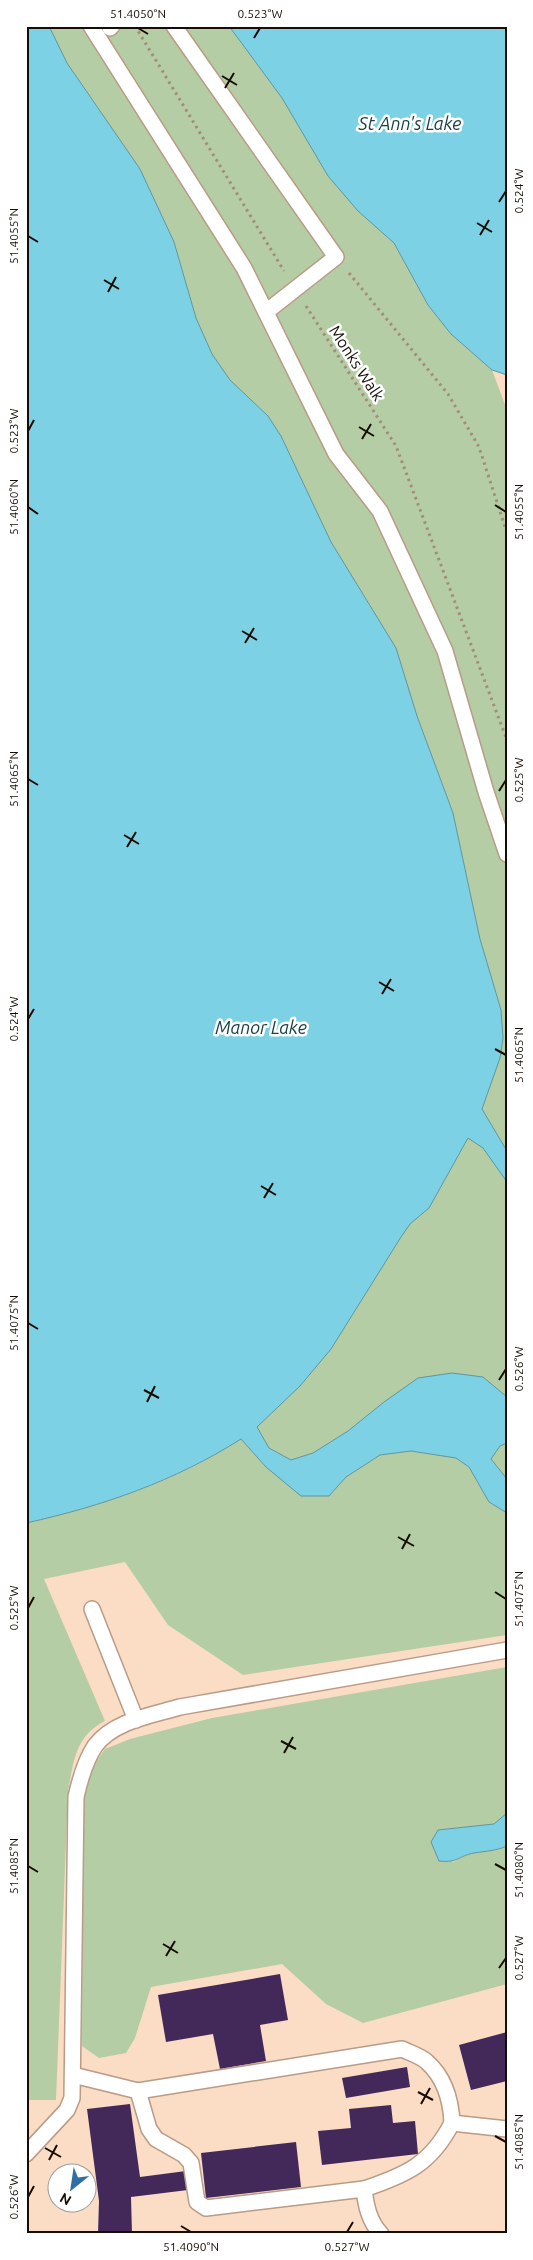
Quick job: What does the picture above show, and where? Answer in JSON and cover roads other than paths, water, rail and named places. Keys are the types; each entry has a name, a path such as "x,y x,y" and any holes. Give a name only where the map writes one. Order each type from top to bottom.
{"lane":[{"path":"91,26 244,268 336,454 380,511 445,651 486,792 507,854"},
{"path":"174,26 336,257 266,312"},
{"path":"92,1608 136,1720"},
{"path":"26,2154 67,2110 72,2098 76,1797 83,1771 96,1745 114,1729 136,1720 180,1707 507,1650"},
{"path":"73,2075 138,2091 402,2049 427,2061 443,2082 451,2103 452,2123 441,2143 422,2163 396,2178 364,2189 206,2208 197,2202 191,2163 184,2155 156,2139 149,2129 138,2091"},
{"path":"452,2123 507,2129"},
{"path":"364,2189 366,2206 374,2226 381,2234"}],"water":[{"name":"Manor Lake","path":"26,26 49,26 67,63 140,169 174,242 196,318 212,354 230,380 268,416 281,436 331,542 396,648 417,716 453,813 480,939 501,1010 503,1038 500,1058 482,1109 507,1151 507,1182 483,1148 468,1138 429,1208 410,1224 331,1349 300,1386 257,1427 269,1448 291,1460 313,1453 348,1431 418,1378 452,1373 483,1377 507,1397 507,1443 500,1446 491,1459 507,1479 507,1513 489,1502 469,1467 456,1458 411,1451 380,1455 346,1477 329,1496 301,1496 266,1467 241,1439 164,1480 83,1509 26,1523"},
{"name":"St Ann's Lake","path":"229,26 507,26 507,375 492,370 451,334 428,305 394,243 358,211 328,176 282,98"},
{"path":"507,1813 507,1846 469,1854 455,1860 439,1861 431,1842 438,1830 494,1824"}]}
